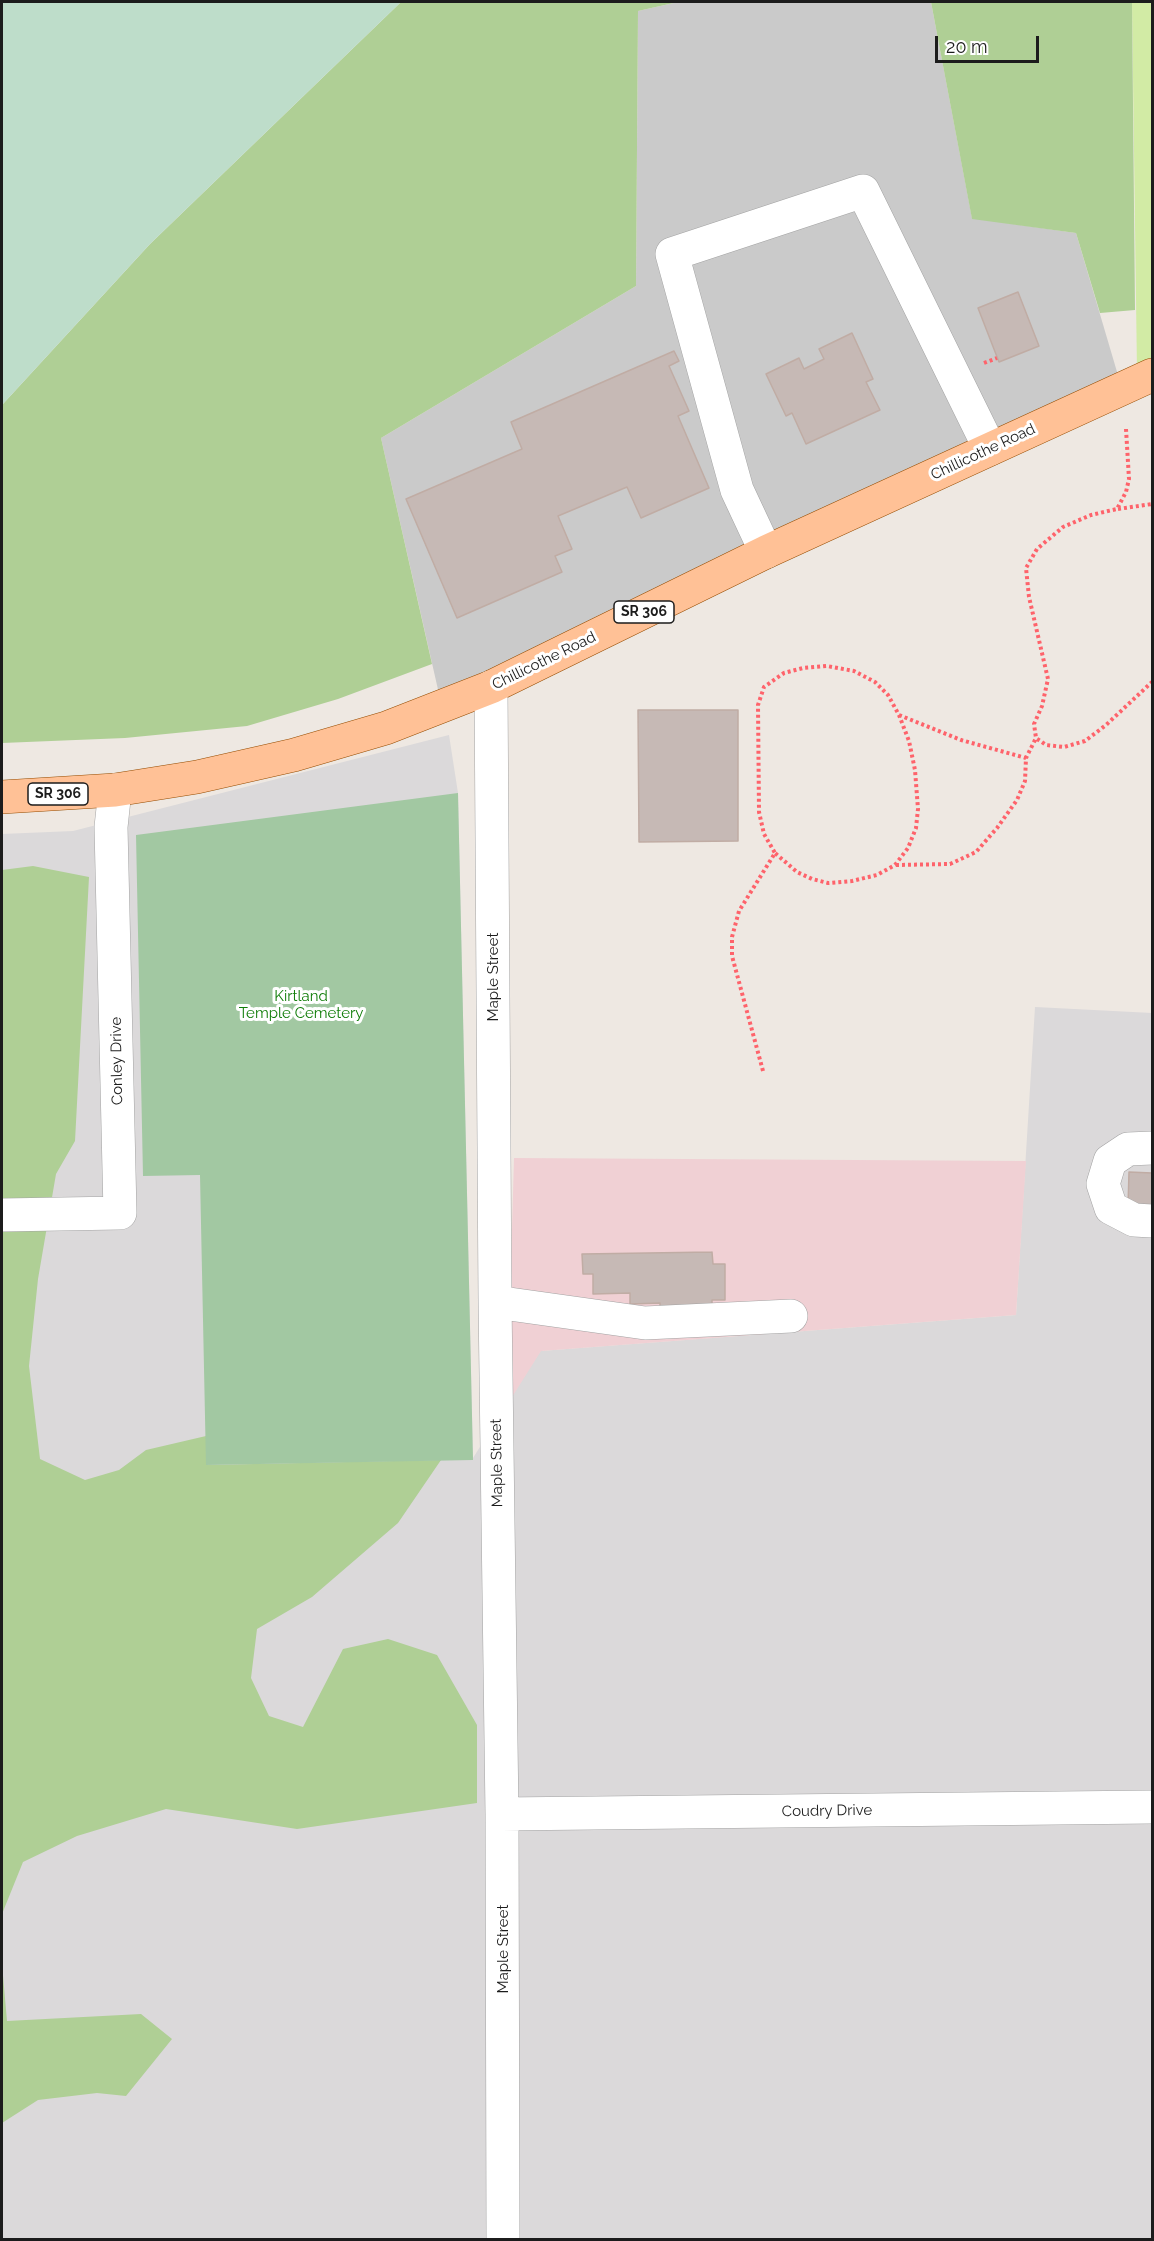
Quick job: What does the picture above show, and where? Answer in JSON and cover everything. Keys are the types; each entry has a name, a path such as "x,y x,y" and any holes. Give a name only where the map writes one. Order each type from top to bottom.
{"main road":[{"name":"Chillicothe Road","path":"2,796 115,790 197,777 294,755 386,728 491,687 766,552 1152,375"}],"street":[{"path":"766,552 737,490 672,254 863,191 990,449"},
{"name":"Maple Street","path":"491,687 495,1302 502,1814 503,2240"},
{"name":"Conley Drive","path":"2,1215 120,1213 111,835 115,790"},
{"path":"1152,1148 1128,1149 1110,1161 1103,1184 1111,1208 1134,1220 1152,1221"},
{"path":"495,1302 645,1323 791,1316"},
{"name":"Coudry Drive","path":"502,1814 1152,1807"}],"path":[{"path":"1117,509 1126,492 1129,479 1126,429"},
{"path":"896,865 908,848 916,828 918,809 915,770 909,741 899,715 888,696 874,682 854,671 827,666 783,673 764,687 758,705 759,812 764,834 775,853 797,872 828,883 852,881 877,875 896,865 950,864 976,852 1017,800 1025,781 1026,758 1036,738 1034,724 1042,706 1048,680 1029,597 1026,568 1037,549 1063,527 1091,515 1152,504"},
{"path":"1036,738 1046,745 1064,747 1085,741 1106,725 1152,682"},
{"path":"899,715 961,740 1026,758"},
{"path":"763,1071 732,956 732,937 739,911 775,853"}],"shaded area":[{"path":"678,2 931,2 972,218 1076,233 1120,382 439,694 381,438 636,286 638,11"},
{"path":"449,735 458,793 473,1458 540,1351 1016,1315 1035,1007 1152,1013 1152,2239 2,2239 2,834 73,831"},
{"path":"514,1158 1026,1161 1016,1315 541,1351 507,1405"}],"green space":[{"path":"2,2 401,2 150,244 2,405"},
{"path":"401,2 678,2 638,11 636,286 381,438 432,664 338,699 247,726 125,738 2,743 2,405 150,244"},
{"path":"931,2 1132,2 1135,310 1100,313 1076,233 972,219"},
{"path":"1132,2 1152,2 1152,364 1137,372"},
{"name":"Kirtland Temple Cemetery","path":"458,793 473,1460 206,1465 200,1175 143,1176 136,835"},
{"path":"33,866 89,877 75,1141 56,1174 38,1279 29,1366 40,1459 85,1480 119,1470 146,1450 206,1436 207,1465 441,1460 398,1523 312,1597 257,1629 251,1678 269,1716 303,1727 343,1649 388,1639 437,1655 477,1725 477,1803 297,1829 166,1809 77,1836 23,1862 2,1914 2,870"},
{"path":"2,1964 7,2021 141,2014 172,2039 126,2096 97,2093 38,2100 2,2123"}],"building":[{"path":"1018,292 1039,346 999,362 978,308"},
{"path":"852,333 873,379 866,382 880,410 806,444 792,413 786,416 766,374 799,358 804,369 824,359 819,349"},
{"path":"674,351 679,361 669,366 689,411 678,416 709,488 641,518 627,487 558,516 572,549 555,556 562,572 457,618 406,499 522,449 511,422"},
{"path":"638,710 738,710 738,841 639,842"},
{"path":"1129,1172 1152,1173 1152,1208 1128,1207"},
{"path":"712,1252 713,1264 725,1264 725,1300 712,1300 712,1310 660,1311 660,1303 630,1304 630,1293 593,1294 593,1274 583,1274 582,1254"}]}
